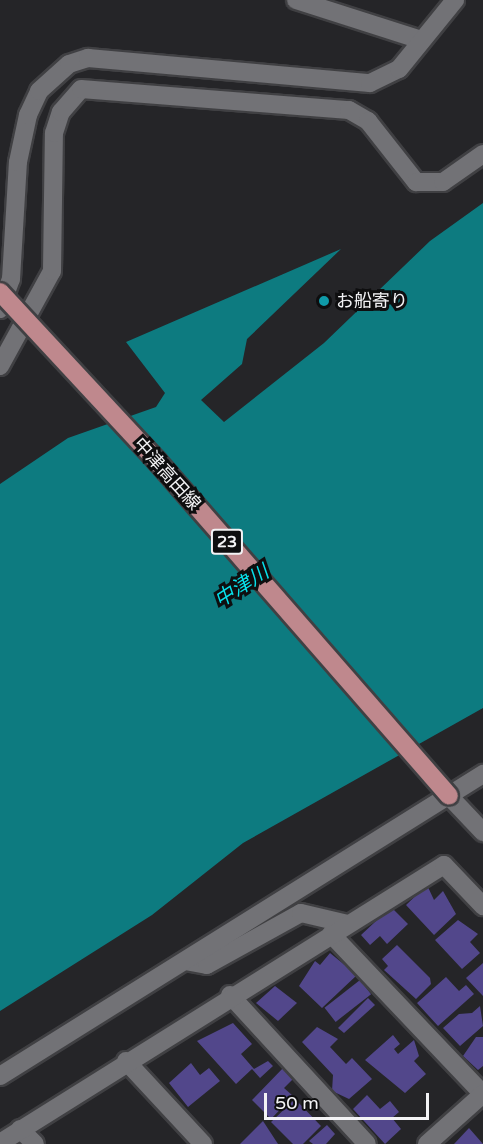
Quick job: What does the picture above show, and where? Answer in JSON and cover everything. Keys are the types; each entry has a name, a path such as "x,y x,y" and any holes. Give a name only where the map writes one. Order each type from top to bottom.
{"main road":[{"name":"中津高田線","path":"0,292 157,461 449,796"}],"street":[{"path":"296,0 421,40"},
{"path":"0,309 11,279 9,164 39,92 79,60 370,83 392,75 455,0"},
{"path":"4,355 51,271 54,134 61,112 81,89 349,110 368,121 416,182 443,182 483,154"},
{"path":"0,1076 483,774"},
{"path":"449,796 483,832"},
{"path":"0,1143 230,995 444,865 483,906"},
{"path":"185,961 207,965 302,913 348,924"},
{"path":"332,933 483,1094 428,1144"},
{"path":"230,995 367,1144"},
{"path":"126,1061 203,1144"},
{"path":"20,1129 35,1144"}],"water":[{"name":"中津川","path":"483,203 483,708 243,843 152,915 0,1011 0,484 68,438 156,407 165,393 126,342 341,249 247,339 242,364 201,400 224,422 324,343 430,241"}],"building":[{"path":"427,885 434,900 443,891 456,914 434,935 406,905"},
{"path":"391,907 408,924 387,944 380,936 370,945 361,935"},
{"path":"458,920 478,934 470,942 480,953 462,969 435,940"},
{"path":"397,945 430,978 431,984 416,999 384,970 388,966 382,959"},
{"path":"330,953 357,975 322,1008 299,986 315,961 320,965"},
{"path":"483,963 483,996 466,978"},
{"path":"446,977 459,991 466,985 474,994 438,1026 417,1003"},
{"path":"360,980 371,994 336,1022 325,1008"},
{"path":"275,986 297,1003 278,1021 256,1003"},
{"path":"368,998 375,1005 344,1033 338,1028"},
{"path":"480,1006 483,1026 460,1046 443,1028 459,1014 472,1013"},
{"path":"233,1023 252,1044 241,1054 254,1069 268,1061 273,1066 260,1078 252,1069 236,1084 197,1041"},
{"path":"317,1027 338,1039 330,1047 346,1064 352,1058 372,1079 349,1099 332,1091 333,1075 302,1042"},
{"path":"393,1035 400,1044 394,1049 398,1054 414,1040 419,1056 414,1061 426,1074 405,1093 365,1060"},
{"path":"476,1037 483,1037 483,1066 478,1070 463,1056"},
{"path":"191,1063 200,1075 209,1068 220,1081 188,1107 169,1083"},
{"path":"284,1067 295,1077 284,1088 293,1096 271,1119 252,1100"},
{"path":"367,1095 380,1109 390,1101 399,1112 392,1118 401,1129 385,1144 353,1109"},
{"path":"295,1099 321,1126 303,1144 293,1144 271,1122"},
{"path":"263,1121 278,1144 240,1144"},
{"path":"327,1125 335,1134 326,1144 313,1144 309,1141"},
{"path":"469,1128 483,1144 454,1144"}],"place":[{"name":"お船寄り","path":"324,301"}]}
